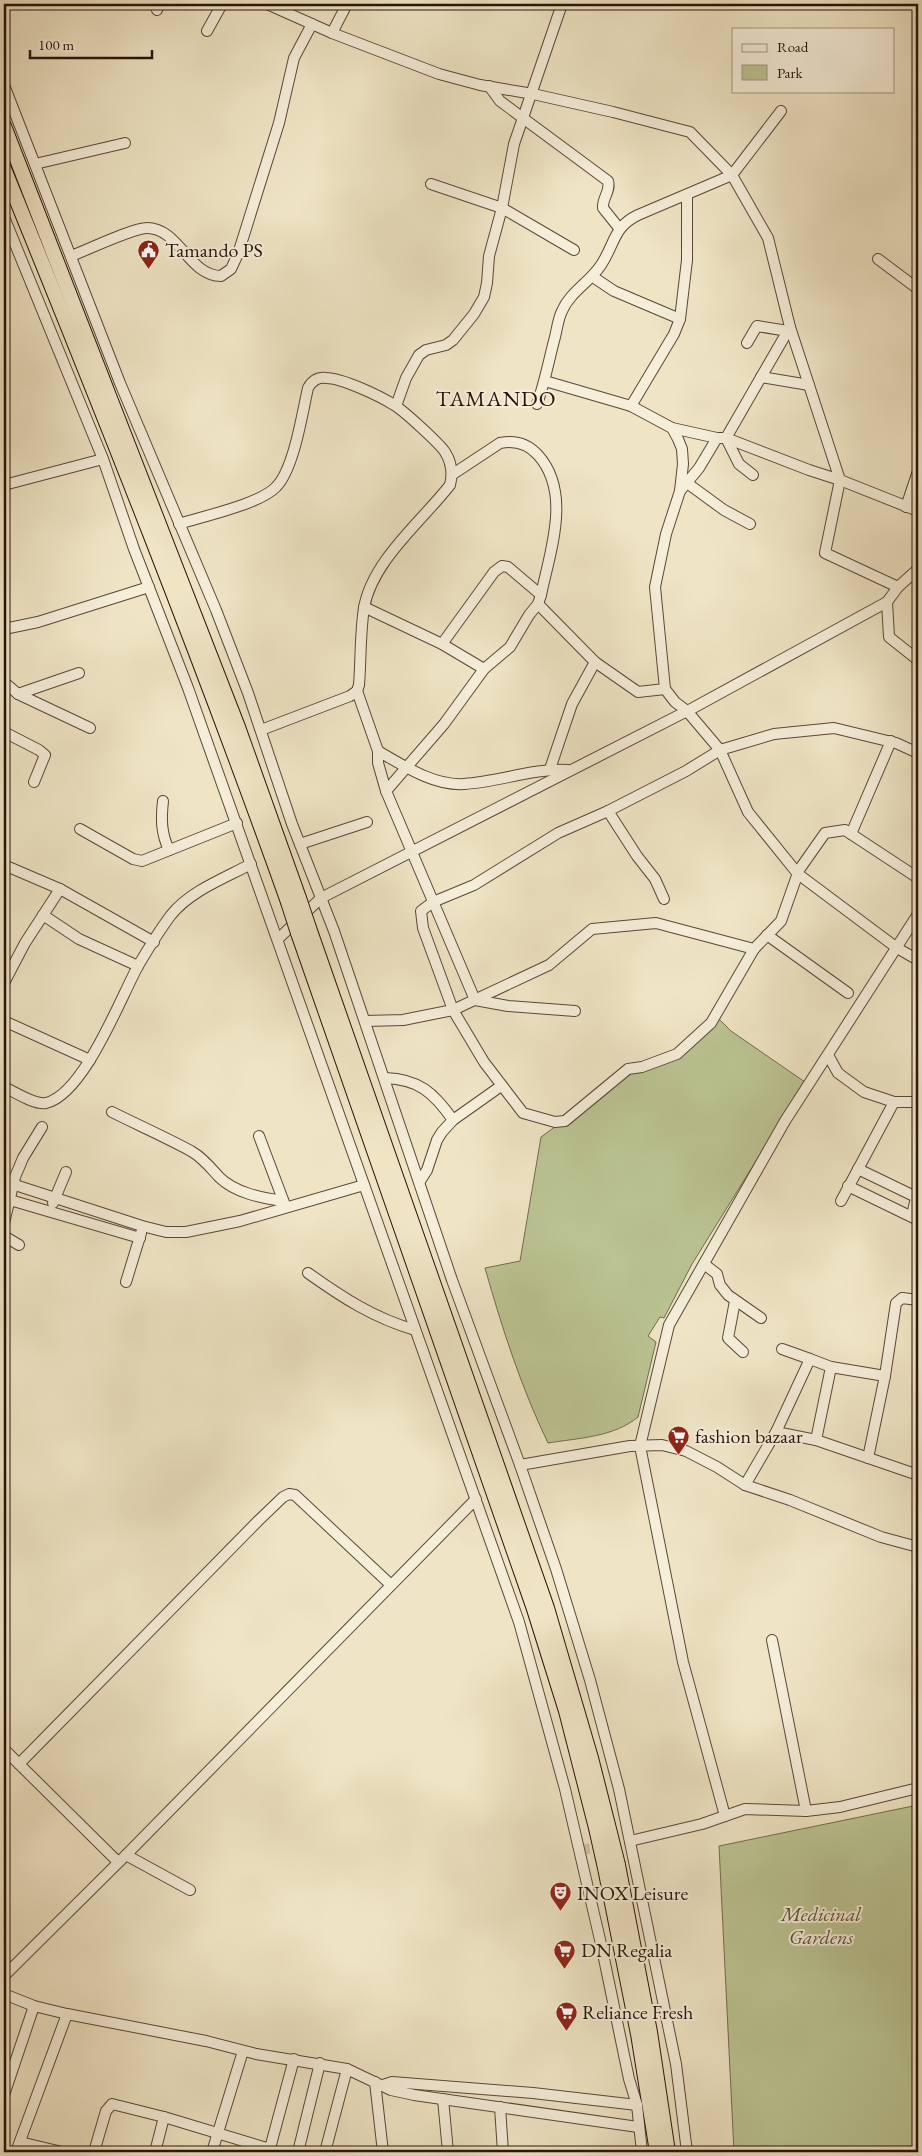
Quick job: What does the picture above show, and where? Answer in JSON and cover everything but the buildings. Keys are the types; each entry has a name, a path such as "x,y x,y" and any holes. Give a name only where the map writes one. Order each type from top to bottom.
{"highway":[{"path":"4,126 238,728 293,900"},
{"path":"4,169 161,560 293,900 534,1609 602,1826 612,1866 650,2032 668,2152"},
{"path":"612,1866 657,2152"}],"street":[{"path":"207,31 222,4"},
{"path":"268,4 332,33 439,74 613,112 690,132 732,175 768,238 789,329 840,480 825,553 898,587"},
{"path":"289,14 294,4"},
{"path":"332,33 346,4"},
{"path":"396,406 406,378 419,355 426,350 446,345 452,340 474,314 484,297 491,247 502,208 514,144 522,117 533,94 562,4"},
{"path":"71,256 135,230 147,228 159,231 178,244 202,271 211,276 221,276 231,269 238,254 280,123 294,58 312,24"},
{"path":"4,85 120,383 216,610 261,730 300,844 365,1021 452,1280 556,1569 590,1680 619,1789 676,2064 687,2152"},
{"path":"489,86 500,101 608,181 608,190 603,208 619,228"},
{"path":"537,404 545,381 562,311 578,289 593,277 602,264 619,228 634,217 687,196 732,175 781,111"},
{"path":"35,164 126,143"},
{"path":"431,184 502,208 538,227 574,250"},
{"path":"630,406 674,334 680,319 687,260 687,196"},
{"path":"4,218 103,458 237,823 518,1622 560,1767 601,1944 629,2079 637,2105 642,2152"},
{"path":"878,259 918,289"},
{"path":"593,277 614,291 680,319"},
{"path":"747,343 757,326 789,329"},
{"path":"789,329 761,377 721,438 684,487 666,534 655,587 666,688 675,702 687,711 720,750 748,812 798,874 897,948 918,960"},
{"path":"179,524 260,498 276,487 284,477 291,459 308,388 312,382 328,377 374,394 396,406 445,451 453,474 450,485 398,544 370,588 364,607 359,685 356,691 350,696 261,730"},
{"path":"761,377 809,385"},
{"path":"545,381 630,406 672,428 721,438 840,480 918,511"},
{"path":"672,428 682,449 684,487"},
{"path":"721,438 740,464 753,475"},
{"path":"386,791 444,724 484,668 510,648 529,614 540,599 555,527 557,498 547,464 532,448 520,443 508,442 500,443 453,474"},
{"path":"4,485 103,458"},
{"path":"906,507 918,471"},
{"path":"684,487 750,524"},
{"path":"442,644 494,572 502,566 508,567 540,599 595,662 638,692 666,688"},
{"path":"278,939 321,898 687,711 887,602 898,587 918,569"},
{"path":"4,630 38,622 149,587"},
{"path":"887,602 889,637 918,660"},
{"path":"364,607 442,644 484,668"},
{"path":"550,769 572,704 595,662"},
{"path":"18,694 79,674"},
{"path":"4,682 18,694 90,728"},
{"path":"356,691 378,751 378,763 386,791 475,1000"},
{"path":"918,753 891,741 834,728 774,734 720,750 686,771 558,834 474,885 433,902 421,911 420,919 453,1010 484,1062 523,1113 556,1122 565,1121 628,1069 642,1067 677,1054 711,1023 754,949 781,921 798,874 825,833 845,830 918,878"},
{"path":"4,732 40,750 45,755 34,782"},
{"path":"851,834 891,741"},
{"path":"378,751 407,768 447,783 463,784 550,769 569,770"},
{"path":"163,801 161,823 163,838 169,850"},
{"path":"608,811 637,856 655,879 664,899"},
{"path":"300,844 366,822"},
{"path":"80,829 133,859 142,861 149,860 237,823"},
{"path":"5,1091 44,1104 52,1101 67,1090 90,1060 138,966 172,914 184,902 208,886 251,864"},
{"path":"5,869 60,889 154,942"},
{"path":"4,983 25,943 60,889"},
{"path":"725,1816 683,1662 640,1446 668,1325 785,1121 918,914"},
{"path":"43,915 79,939 138,966"},
{"path":"365,1021 402,1020 453,1010 549,966 592,929 656,924 754,949"},
{"path":"767,935 848,993"},
{"path":"475,1000 508,1006 575,1010"},
{"path":"4,1021 90,1060"},
{"path":"828,1054 838,1073 864,1092 894,1102 916,1102 918,1099"},
{"path":"384,1078 398,1078 424,1087 443,1105 453,1120"},
{"path":"420,1181 427,1170 437,1140 453,1120 502,1086"},
{"path":"840,1201 894,1102"},
{"path":"112,1112 190,1151 206,1161 219,1177 229,1184 285,1204"},
{"path":"4,1223 12,1184 23,1158 42,1127"},
{"path":"259,1136 285,1204"},
{"path":"848,1186 915,1217 917,1194 858,1169"},
{"path":"51,1211 54,1198 66,1172"},
{"path":"12,1184 166,1232 186,1232 240,1221 285,1204 364,1185"},
{"path":"10,1200 140,1238"},
{"path":"126,1282 142,1226"},
{"path":"4,1236 19,1245"},
{"path":"704,1264 715,1272 723,1291 761,1318"},
{"path":"308,1273 349,1302 395,1324 415,1330"},
{"path":"868,1458 885,1376 896,1303 902,1298 918,1300"},
{"path":"736,1301 728,1338 743,1352"},
{"path":"782,1349 831,1367 885,1376"},
{"path":"745,1485 776,1432 810,1359"},
{"path":"816,1440 831,1367"},
{"path":"776,1432 816,1440 918,1475"},
{"path":"520,1465 640,1446 662,1445 686,1451 718,1467 745,1485 790,1500 881,1537 918,1547"},
{"path":"19,1764 258,1521 283,1497 289,1494 302,1500 391,1585"},
{"path":"4,1976 476,1500"},
{"path":"772,1640 806,1811"},
{"path":"4,1749 122,1859 190,1890"},
{"path":"630,1841 702,1824 745,1809 806,1811 840,1807 918,1788"},
{"path":"4,1994 34,2006 67,2014 206,2041 243,2051 347,2069 392,2090 638,2127"},
{"path":"4,2095 34,2006"},
{"path":"16,2152 67,2014"},
{"path":"212,2152 243,2051"},
{"path":"94,2152 108,2106 116,2104 218,2132 270,2151 294,2059"},
{"path":"298,2152 320,2063"},
{"path":"325,2152 347,2069"},
{"path":"379,2084 392,2082 448,2086 533,2093 637,2105"},
{"path":"379,2084 383,2152"},
{"path":"444,2099 448,2152"},
{"path":"500,2107 503,2152"},
{"path":"155,2152 164,2117"},
{"path":"20,2142 62,2152"}],"green space":[{"path":"718,1018 731,1031 805,1082 692,1264 664,1318 660,1317 648,1336 656,1342 638,1417 629,1424 607,1433 548,1443 513,1357 485,1268 520,1261 541,1137 631,1071 680,1055"},
{"name":"Medicinal Gardens","path":"918,1805 918,2152 734,2152 719,1846"}],"tunnel":[{"path":"580,1850 630,1841"}],"place":[{"name":"Tamando PS","path":"149,269"},
{"name":"fashion bazaar","path":"679,1455"},
{"name":"INOX Leisure","path":"561,1912"},
{"name":"DN Regalia","path":"565,1969"},
{"name":"Reliance Fresh","path":"566,2031"}],"district":[{"name":"TAMANDO","path":"496,398"}]}
